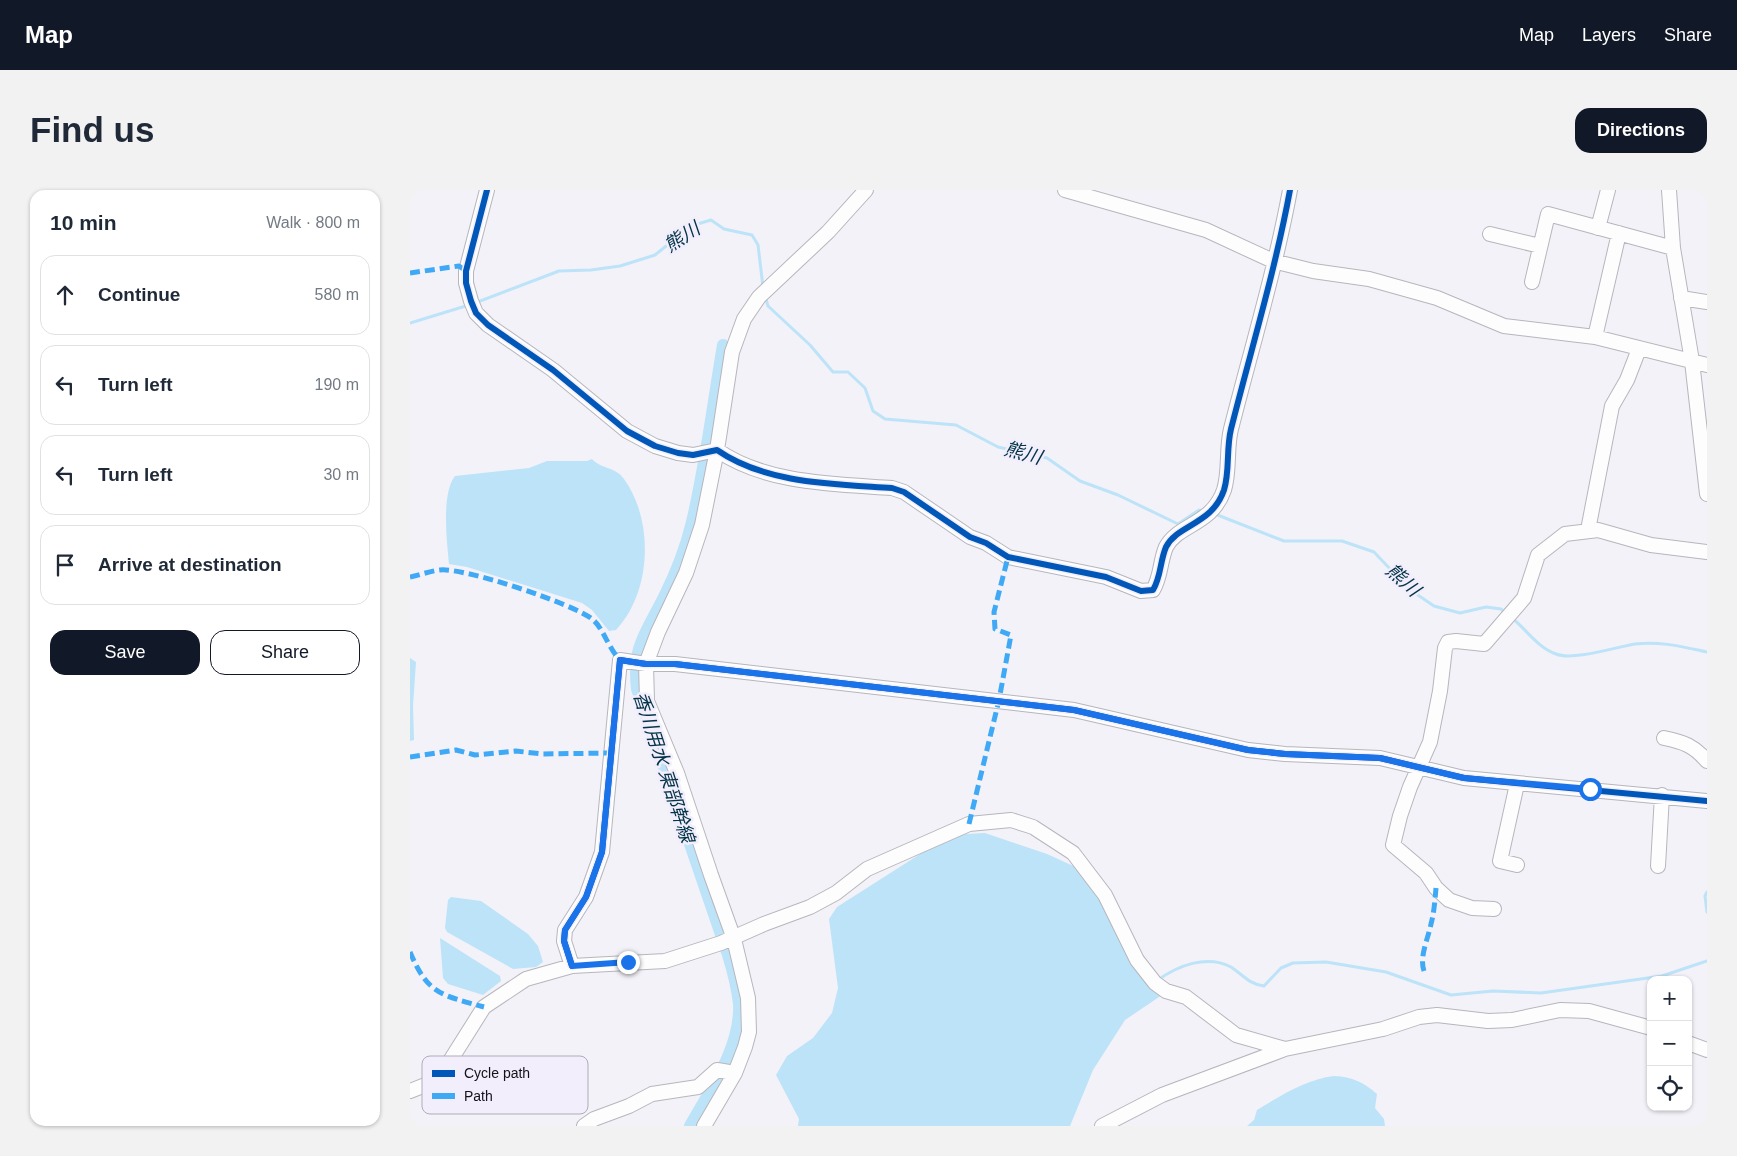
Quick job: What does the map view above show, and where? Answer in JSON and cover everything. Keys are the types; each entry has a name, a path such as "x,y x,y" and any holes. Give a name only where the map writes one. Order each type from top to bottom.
{"street":[{"path":"487,190 466,270 466,284 472,304 488,325 554,370 627,431 655,446 678,453 693,456 717,450 735,462 807,482 892,488 904,492 970,537 986,543 1008,557 1106,577 1141,591 1153,590 1159,580 1166,547 1176,535 1210,512 1224,489 1230,436 1290,190"},
{"path":"704,1126 735,1072 749,1032 750,1019 743,972 728,941 710,875 677,773 647,701 646,664 694,551 717,450 732,352 744,319 759,297 828,232 866,190"},
{"path":"1065,190 1206,230 1274,261 1313,271 1369,280 1437,298 1504,326 1595,337 1707,365"},
{"path":"1598,228 1608,190"},
{"path":"1669,190 1673,248 1692,361 1707,494"},
{"path":"1532,282 1548,214 1673,248"},
{"path":"1595,337 1619,233"},
{"path":"1490,234 1540,246"},
{"path":"1682,298 1707,302"},
{"path":"1588,530 1612,406 1640,349"},
{"path":"1494,909 1472,908 1449,900 1436,888 1426,873 1394,844 1400,816 1418,767 1430,742 1440,691 1445,648 1448,642 1484,644 1524,598 1538,555 1565,534 1598,530 1651,545 1707,552"},
{"path":"572,966 564,941 565,930 586,897 602,852 620,660 646,664 675,664 1074,710 1248,750 1285,754 1380,758 1464,778 1662,795 1707,801"},
{"path":"1664,738 1685,742 1696,748 1707,760"},
{"path":"1517,784 1500,861 1517,865"},
{"path":"1658,866 1662,795"},
{"path":"453,1056 484,1007 526,979 572,966 666,961 728,941 764,924 810,907 833,895 867,869 969,824 1011,820 1033,827 1073,853 1096,880 1137,960 1155,982 1166,991 1186,997 1236,1035 1285,1049"},
{"path":"1102,1126 1162,1094 1285,1049 1383,1029 1419,1017 1437,1015 1488,1022 1512,1020 1560,1010 1589,1011 1647,1027"},
{"path":"1692,1044 1707,1050"},
{"path":"584,1126 594,1119 629,1106 652,1094 698,1087 717,1070 735,1072"},
{"path":"410,1091 422,1086"}],"water":[{"path":"592,459 600,465 617,472 624,479 634,496 644,535 645,556 637,596 628,614 616,630 609,631 592,610 582,603 467,567 449,564 446,506 451,484 455,476 529,468 547,461 587,461"},
{"path":"410,658 416,662 413,706 414,740 410,741"},
{"path":"985,833 1047,854 1080,869 1165,993 1125,1020 1093,1070 1070,1126 798,1126 799,1119 776,1075 787,1056 813,1038 832,1013 838,988 829,919 837,907 939,842 966,834"},
{"path":"451,897 481,901 528,934 538,946 543,962 536,967 513,969 447,932 445,928 448,900"},
{"path":"440,938 500,976 501,981 483,995 448,984 443,978"},
{"path":"1334,1076 1357,1081 1377,1094 1375,1108 1384,1119 1385,1126 1247,1126 1254,1120 1257,1110 1275,1099 1304,1084"}],"waterway":[{"name":"熊川","path":"475,303 559,271 591,270 620,266 655,255 691,226 711,220 724,229 752,235 758,245 763,287"},
{"name":"熊川","path":"765,296 768,306 810,345 833,372 848,372 865,388 873,411 885,419 956,425 998,447 1047,458 1080,481 1118,495 1178,524 1199,510 1204,511"},
{"name":"熊川","path":"410,323 469,305"},
{"name":"香川用水 東部幹線","path":"690,1126 715,1083 730,1052 735,1037 739,1004 735,979 728,955 637,689 636,674 642,640 673,579 690,531 709,433 723,345"},
{"name":"熊川","path":"1215,514 1284,541 1342,541 1374,552 1409,589 1434,606 1460,613 1486,607 1501,609 1507,614"},
{"name":"熊川","path":"1512,618 1544,647 1563,656 1583,655 1645,643 1672,645 1707,652"},
{"path":"1707,892 1705,896 1707,912"},
{"path":"1158,980 1183,966 1193,963 1212,962 1222,963 1231,967 1250,981 1264,986 1281,968 1293,963 1326,962 1386,972 1451,995 1493,991 1541,993 1662,976 1707,961"}],"marked path":[{"path":"410,273 459,266 466,271"},
{"path":"969,824 999,700 1011,635 995,629 994,612 1008,557"},
{"path":"410,577 440,570 452,571 493,580 542,596 581,612 592,619 603,632 612,650 620,660"},
{"path":"410,757 456,750 475,755 516,751 542,754 611,753"},
{"path":"1424,971 1423,954 1433,915 1436,888"},
{"path":"410,952 423,977 438,991 447,996 484,1007"}],"cycle path":[{"path":"487,190 466,271 466,283 476,313 488,325 553,370 627,431 655,446 678,453 693,455 717,450 757,470 779,476 824,483 892,488 904,492 970,537 986,543 1008,557 1106,577 1141,591 1153,590 1158,580 1164,552 1171,539 1212,510 1219,502 1224,490 1231,429 1270,280 1290,190"},
{"path":"572,966 564,941 565,930 586,897 602,852 620,660 646,664 675,664 1074,710 1248,750 1285,754 1380,758 1464,778 1707,801"}],"route":[{"path":"628,962 572,966 564,941 565,930 586,897 602,852 620,660 646,664 675,664 999,700 1074,710 1162,728 1248,750 1285,754 1380,758 1464,778 1590,789"}]}
